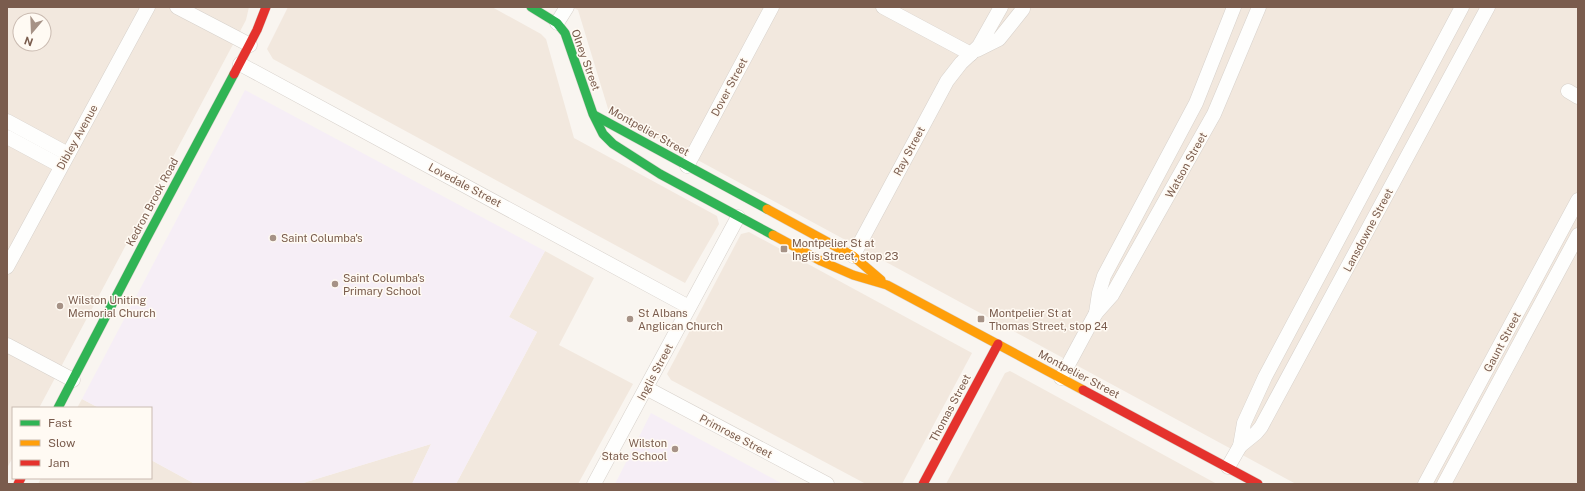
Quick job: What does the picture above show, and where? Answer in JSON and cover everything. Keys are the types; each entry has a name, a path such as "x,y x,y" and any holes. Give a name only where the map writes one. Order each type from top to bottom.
{"street":[{"name":"Dibley Avenue","path":"7,267 60,166 148,7"},
{"path":"177,7 250,45"},
{"name":"Kedron Brook Road","path":"59,407 250,45 266,7"},
{"name":"Olney Street","path":"531,7 547,11 569,40 592,114"},
{"path":"557,23 567,7"},
{"name":"Dover Street","path":"686,166 772,7"},
{"path":"882,7 973,53"},
{"name":"Ray Street","path":"853,256 947,81 983,40 1001,7"},
{"name":"Watson Street","path":"1096,313 1099,293 1104,276 1196,103 1234,7"},
{"name":"Watson Street","path":"1061,378 1096,313 1112,295 1214,114 1259,7"},
{"name":"Lansdowne Street","path":"1228,467 1240,446 1244,423 1265,377 1462,7"},
{"name":"Lansdowne Street","path":"1240,446 1261,427 1488,7"},
{"name":"Ray Street","path":"973,53 999,39 1023,9"},
{"name":"Lovedale Street","path":"240,64 689,307"},
{"name":"Montpelier Street","path":"592,114 853,256 887,285"},
{"name":"Montpelier Street","path":"592,114 605,137 621,150 660,174 832,266 853,275 887,285 1258,484"},
{"path":"7,121 68,154"},
{"path":"7,137 60,166"},
{"name":"Gaunt Street","path":"1425,484 1578,200"},
{"name":"Inglis Street","path":"594,484 738,217"},
{"name":"Gaunt Street","path":"1444,484 1578,235"},
{"name":"Thomas Street","path":"923,484 998,344"},
{"path":"7,345 73,380"},
{"name":"Primrose Street","path":"646,388 826,484"}],"shaded area":[{"path":"7,7 249,7 246,20 40,407 12,407 12,459 7,468"},
{"path":"288,7 492,7 541,34 546,39 574,138 717,216 719,224 685,283 273,59 267,49"},
{"path":"572,7 1578,7 1578,484 1296,484 609,112 578,10"},
{"name":"Saint Columba's Primary School","path":"245,90 545,251 509,317 537,332 456,484 412,484 431,444 300,484 195,484 152,461 152,407 97,407 82,399"},
{"path":"749,232 972,353 902,484 866,484 671,380 667,374 741,234"},
{"path":"545,251 594,278 559,345 633,384 578,484 456,484 537,332 509,317"},
{"path":"1010,371 1217,484 946,484 1005,373"},
{"path":"82,399 97,407 78,407"},
{"name":"Wilston State School","path":"651,413 783,484 615,484"},
{"path":"431,444 412,484 300,484"},
{"path":"152,461 195,484 38,484 40,479 152,479"}],"traffic: fast":[{"path":"531,7 557,23 565,33 593,114 603,134 613,144 660,174 773,235"},
{"path":"59,407 234,74"},
{"path":"594,115 767,209"}],"traffic: slow":[{"path":"767,209 853,256 881,280"},
{"path":"773,235 821,261 853,275 887,285 1083,390"}],"traffic: jam":[{"path":"234,74 257,30 266,7"},
{"path":"923,484 998,344"},
{"path":"1083,390 1258,484"},
{"path":"18,484 20,479"}],"place":[{"name":"Saint Columba's","path":"273,238"},
{"name":"Montpelier St at Inglis Street, stop 23","path":"784,249"},
{"name":"Saint Columba's Primary School","path":"335,284"},
{"name":"Wilston Uniting Memorial Church","path":"60,306"},
{"name":"St Albans Anglican Church","path":"630,319"},
{"name":"Montpelier St at Thomas Street, stop 24","path":"981,319"},
{"name":"Wilston State School","path":"675,449"}]}
